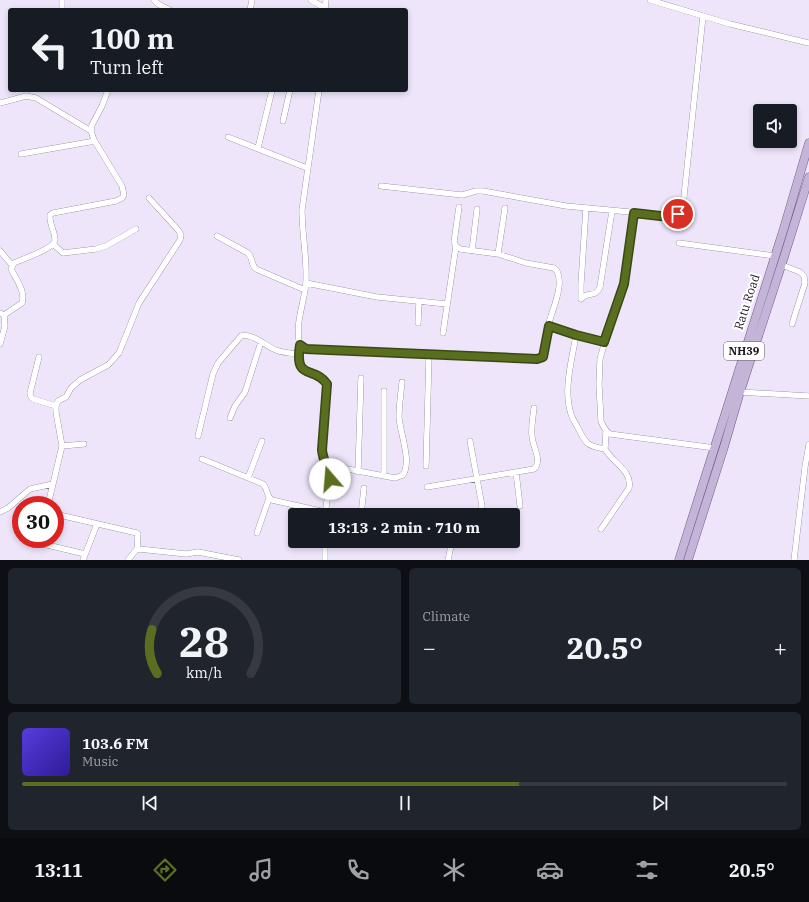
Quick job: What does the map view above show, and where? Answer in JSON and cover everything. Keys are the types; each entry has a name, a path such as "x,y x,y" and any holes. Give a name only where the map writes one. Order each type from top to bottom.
{"main road":[{"name":"Ratu Road","path":"679,560 809,143"},
{"name":"Ratu Road","path":"688,560 809,177"}],"street":[{"path":"154,0 166,8"},
{"path":"310,0 323,8"},
{"path":"650,0 730,24 809,43"},
{"path":"381,186 462,195 476,191 483,191 536,201 586,208 673,216 681,211 682,206 703,16"},
{"path":"54,244 55,240 50,215 53,213 116,201 124,195 122,186 95,141 91,131 107,92"},
{"path":"258,148 272,92"},
{"path":"283,122 290,92"},
{"path":"319,92 302,210 306,258 306,283 299,327 298,339 300,345 298,358 300,365 305,371 324,380 327,384 322,450 330,479 326,508"},
{"path":"0,103 26,96 36,98 91,131"},
{"path":"228,137 308,168"},
{"path":"21,154 95,141"},
{"path":"50,496 62,446 56,412 58,401 66,397 71,388 80,380 108,365 119,353 139,303 180,240 181,235 179,231 149,198"},
{"path":"443,332 456,246 454,242 459,207"},
{"path":"498,254 505,208"},
{"path":"586,208 581,299 587,294 595,294 600,286 612,211"},
{"path":"472,251 477,209"},
{"path":"634,213 624,284 604,342 600,359 599,384 601,421 606,431 610,434 715,448"},
{"path":"54,244 64,253 96,249 113,243 136,229"},
{"path":"217,236 248,253 251,256 256,269 305,290"},
{"path":"679,243 775,256"},
{"path":"12,265 54,244"},
{"path":"300,345 306,349 429,355 543,357 549,326 557,298 559,279 557,271 554,268 526,264 498,254 460,249 456,246"},
{"path":"0,251 12,265 11,269 23,293 24,299 22,303 2,314 5,326 0,344"},
{"path":"782,265 800,272 804,276 805,283 792,324"},
{"path":"306,283 377,297 447,304"},
{"path":"418,324 419,302"},
{"path":"549,326 604,342"},
{"path":"576,335 568,388 571,416 585,442 595,447 605,449"},
{"path":"198,436 211,381 218,363 241,336 249,336 283,352 298,354"},
{"path":"230,418 235,406 245,392 261,342"},
{"path":"426,466 429,355"},
{"path":"39,357 30,393 31,397 33,399 56,406"},
{"path":"358,472 361,378"},
{"path":"326,465 384,476 399,477 406,472 405,450 399,414 402,382"},
{"path":"384,391 384,476"},
{"path":"740,392 809,396"},
{"path":"428,487 532,470 536,467 536,449 532,434 534,408"},
{"path":"601,529 629,488 630,483 628,474 605,449 604,444 606,431"},
{"path":"248,478 262,441"},
{"path":"470,441 482,508"},
{"path":"62,446 84,444"},
{"path":"794,560 809,444"},
{"path":"202,459 266,487 269,498 257,533"},
{"path":"516,472 520,506"},
{"path":"0,512 8,508 30,489 53,484"},
{"path":"362,508 364,488"},
{"path":"269,498 305,508"},
{"path":"64,516 137,533 137,550 128,560"},
{"path":"56,548 84,557 97,524"},
{"path":"325,548 325,560"},
{"path":"448,560 451,548"},
{"path":"137,550 186,554 198,552 239,560"}],"route":[{"path":"330,479 322,450 327,384 324,380 305,371 300,365 298,358 300,345 306,349 537,359 543,357 545,352 549,326 604,342 624,284 634,213 669,217 678,214"}]}
